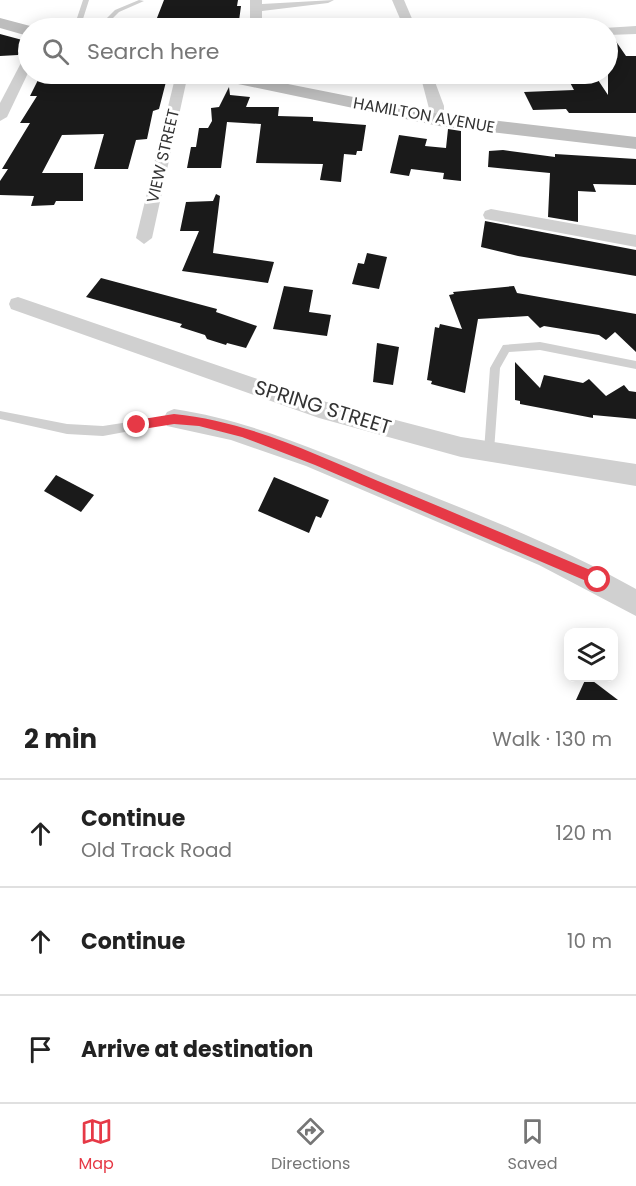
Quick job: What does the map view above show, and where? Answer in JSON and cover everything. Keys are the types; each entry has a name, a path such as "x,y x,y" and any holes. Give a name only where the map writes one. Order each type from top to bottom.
{"main road":[{"path":"0,23 18,28"},
{"name":"HAMILTON AVENUE","path":"283,84 438,120 636,143"}],"street":[{"path":"256,4 328,0"},
{"path":"398,0 406,18"},
{"path":"618,31 636,30"},
{"path":"0,117 18,81"},
{"name":"VIEW STREET","path":"144,238 180,84"},
{"path":"429,84 437,106 438,120"},
{"path":"491,215 636,241"},
{"name":"SPRING STREET","path":"18,304 319,409 461,447 636,475"},
{"path":"174,419 199,421 242,432 318,461 536,552 598,580 636,603"}],"lane":[{"path":"80,18 86,0"},
{"path":"110,18 117,11 141,1"},
{"path":"489,451 495,368 506,348 540,346 636,365"},
{"path":"0,415 67,429 103,431 174,419"}],"building":[{"path":"164,0 238,0 237,6 241,6 239,18 157,18"},
{"path":"0,34 18,39 18,55 0,56"},
{"path":"618,44 626,56 636,56 636,113 569,113 566,109 533,110 524,92 574,90 571,84 601,84 608,95 608,84 618,84"},
{"path":"36,84 165,84 159,109 153,111 147,139 136,140 128,169 94,169 104,134 62,135 42,173 83,173 83,201 56,201 54,205 31,206 34,196 0,195 0,181 8,169 2,169 30,123 20,123 37,96 30,96"},
{"path":"229,87 230,95 250,97 246,107 279,107 278,116 313,117 313,121 366,125 362,151 357,151 356,155 344,154 341,182 320,180 323,164 256,163 261,124 227,122 221,168 187,168 191,147 196,147 199,128 208,128 212,121 211,108 219,107"},
{"path":"448,129 461,131 461,181 443,179 444,173 411,169 409,176 390,173 399,135 427,139 425,146 446,148"},
{"path":"503,150 555,157 555,154 636,159 636,185 593,184 596,192 578,191 578,222 548,217 550,173 488,167 489,151"},
{"path":"216,194 220,196 213,253 274,262 268,283 182,271 199,231 180,231 186,202 213,201"},
{"path":"485,221 636,250 636,276 518,256 481,247"},
{"path":"367,253 387,257 379,289 352,284 358,263 364,264"},
{"path":"101,278 217,309 216,312 257,326 246,348 227,343 226,345 180,327 182,324 86,297"},
{"path":"284,286 313,290 309,312 331,315 327,336 273,329"},
{"path":"514,286 517,293 636,314 636,352 615,332 606,340 599,335 544,326 540,328 528,316 478,319 465,393 431,384 432,381 427,380 435,327 439,328 440,324 462,329 449,295 454,294 453,292"},
{"path":"377,343 399,347 393,385 373,382"},
{"path":"515,362 540,388 544,375 583,383 589,379 606,396 624,385 629,391 636,392 636,419 593,415 593,418 520,404 520,401 515,400"},
{"path":"56,475 94,495 81,512 44,491"},
{"path":"274,477 329,500 321,518 316,516 309,533 258,511"},
{"path":"584,682 594,682 618,700 576,700"}],"route":[{"path":"137,425 174,419 199,421 242,432 318,461 598,580"}]}
